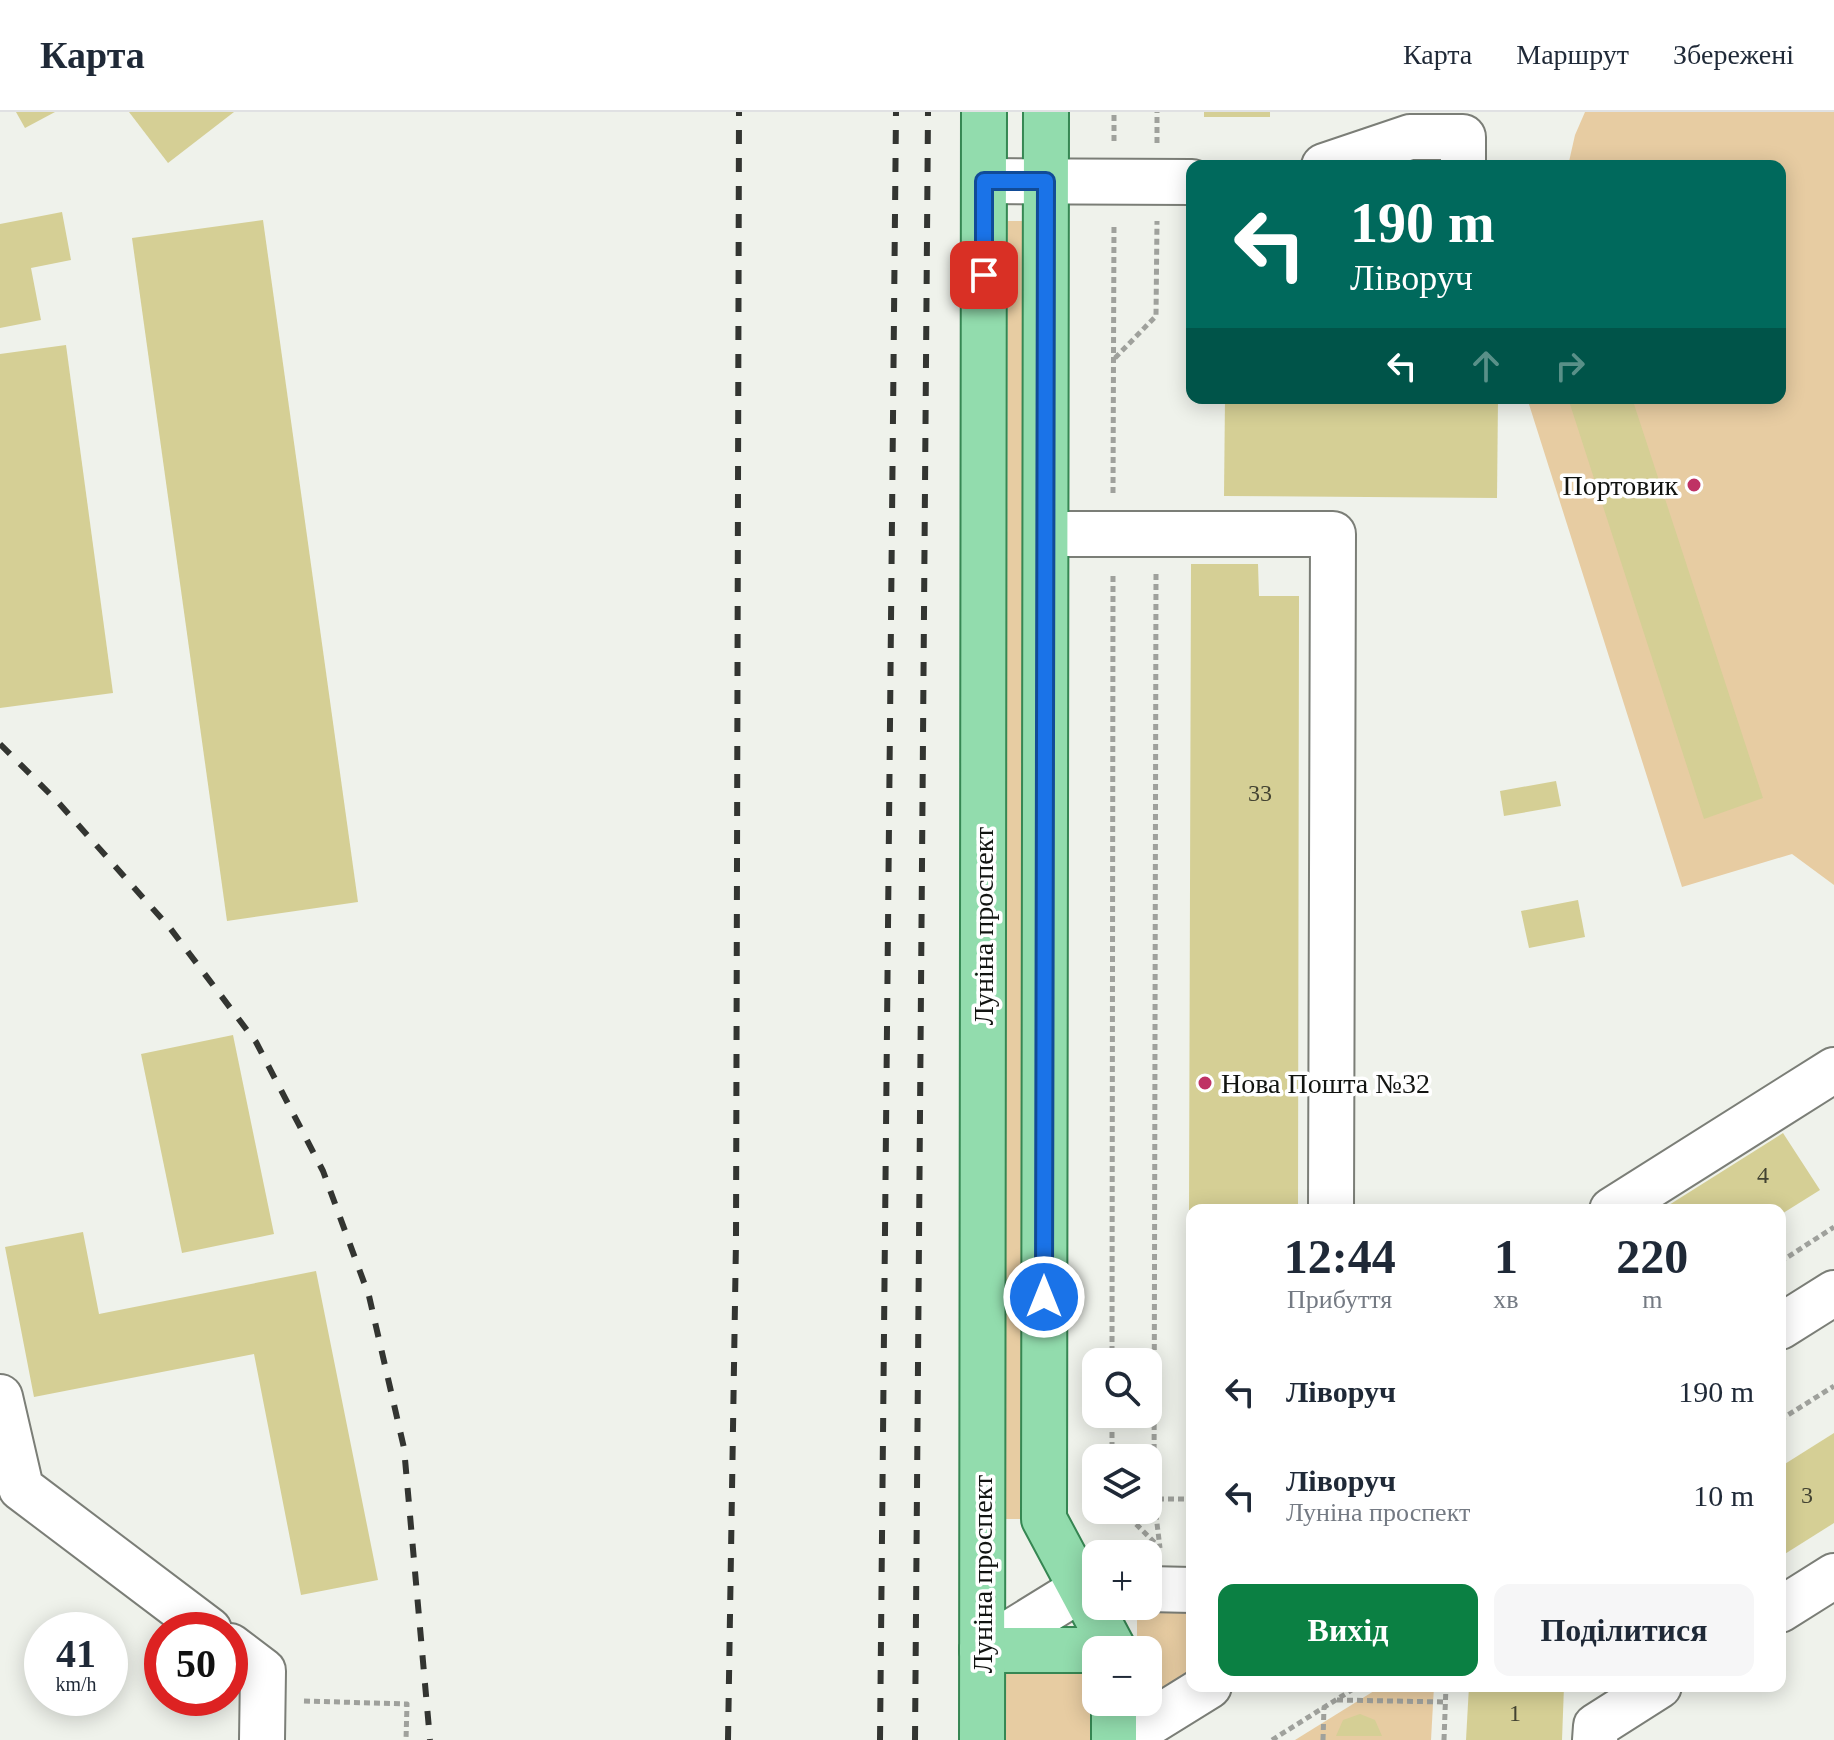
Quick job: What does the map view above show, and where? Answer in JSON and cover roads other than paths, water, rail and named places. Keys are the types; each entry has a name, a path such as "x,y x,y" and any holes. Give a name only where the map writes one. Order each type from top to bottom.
{"main road":[{"name":"Луніна проспект","path":"982,1740 984,112"},
{"path":"1046,112 1044,1519 1082,1578"},
{"path":"982,1650 1082,1650"},
{"path":"1114,1716 1114,1740"}],"street":[{"path":"1342,160 1410,137 1463,137 1463,160"},
{"path":"984,181 1186,182"},
{"path":"1046,534 1333,534 1331,1204"},
{"path":"1623,1204 1828,1087"},
{"path":"1786,1323 1834,1293"},
{"path":"1,1405 21,1488 185,1612"},
{"path":"1786,1606 1834,1576"},
{"path":"1162,1589 1186,1590"},
{"path":"982,1650 1082,1593"},
{"path":"248,1660 263,1671 262,1740"},
{"path":"1122,1740 1199,1692"},
{"path":"1595,1740 1596,1726 1650,1692"}],"railway":[{"path":"728,1740 736,1241 739,112"},
{"path":"880,1740 896,112"},
{"path":"915,1740 928,112"},
{"path":"0,744 57,801 170,928 256,1042 323,1171 369,1296 404,1448 430,1740"}],"place":[{"name":"Портовик","path":"1694,485"},
{"name":"Нова Пошта №32","path":"1205,1083"}]}
